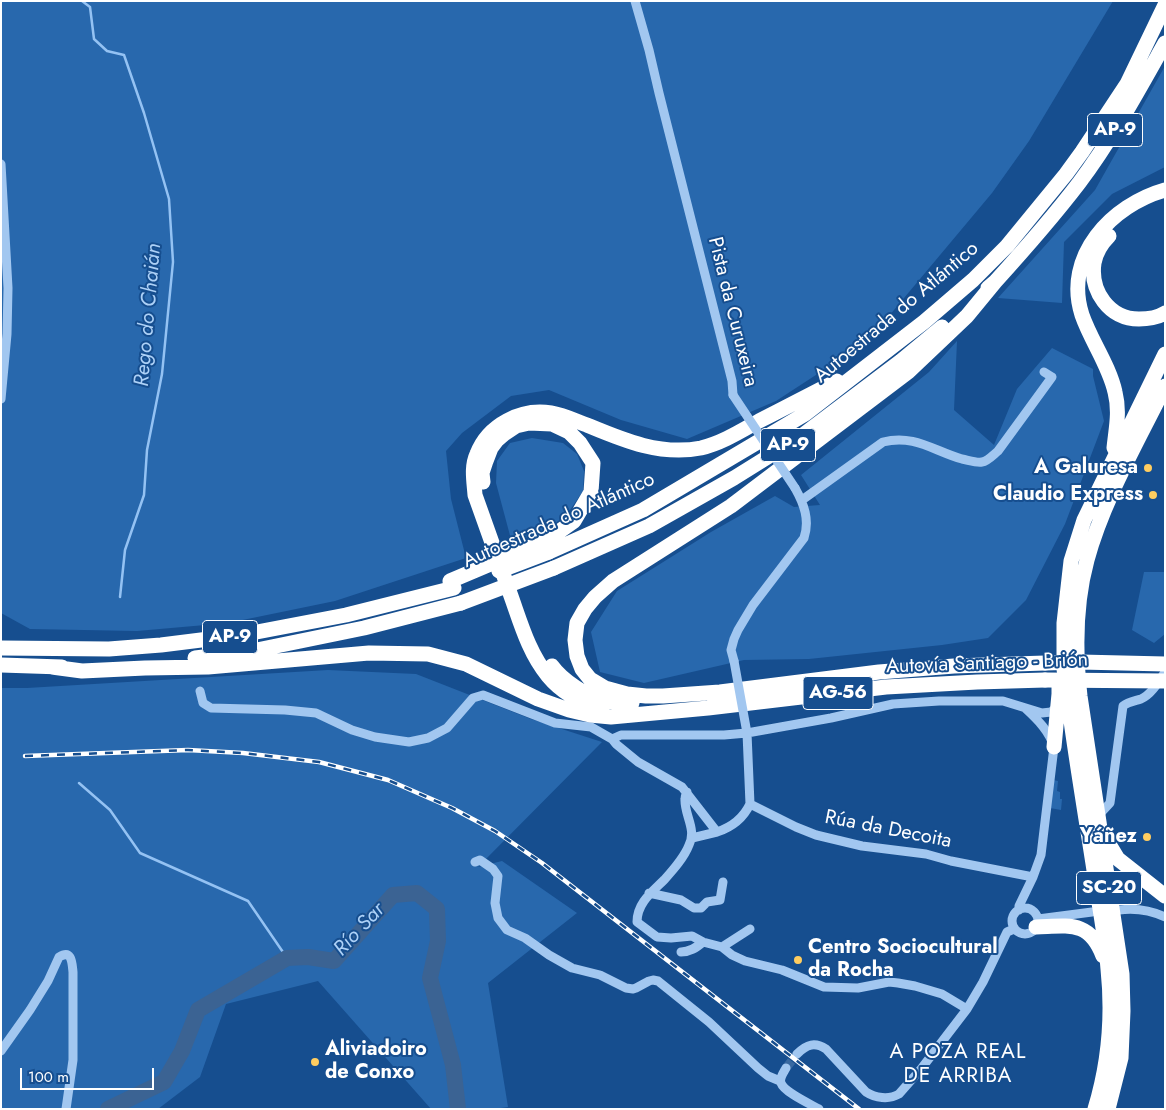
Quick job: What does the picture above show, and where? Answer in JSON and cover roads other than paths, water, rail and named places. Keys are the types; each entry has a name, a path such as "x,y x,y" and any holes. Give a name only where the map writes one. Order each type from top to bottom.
{"highway":[{"name":"Autoestrada do Atlántico","path":"1,648 109,649 161,645 242,635 346,615 452,585 643,510 727,462 805,414 924,322 973,280 1007,246 1082,152 1127,84 1165,6"},
{"name":"Autoestrada do Atlántico","path":"1,665 52,667 196,658 247,652 364,628 461,603 554,568 649,526 734,478 803,435 901,361 996,282 1079,182 1118,125 1165,43"},
{"path":"1113,460 1118,405 1111,379 1082,314 1078,295 1078,275 1087,249 1107,223 1125,208 1143,198 1165,190"},
{"path":"1165,199 1128,217 1114,230 1102,244 1094,261 1094,275 1100,296 1107,306 1118,314 1131,319 1149,319 1159,317 1165,313"},
{"path":"720,692 646,696 627,694 605,688 590,679 582,669 577,656 575,640 578,624 584,609 613,581 731,506 908,372 967,316 996,282"},
{"name":"SC-20","path":"1108,1109 1121,1058 1123,1032 1122,974 1080,696 1064,642 1064,623 1072,561 1084,520 1165,354"},
{"path":"632,715 592,706 560,689 547,676 529,647 475,495 473,472 476,455 483,442 490,433 504,422 533,412 552,413 627,442 652,448 674,450 701,448 726,439 876,360"},
{"name":"SC-20","path":"1095,1109 1103,1081 1109,1042 1108,970 1075,748 1071,668 1087,560 1116,484 1165,386"},
{"path":"548,546 574,521 587,500 591,492 593,463 580,443 569,432 552,424 529,423 516,426 497,440 491,448 482,473 483,496 538,644 554,669 585,693 603,701 639,703 696,698 720,692"},
{"path":"1054,747 1059,694 1058,654 1064,642"},
{"name":"Autovía Santiago - Brión","path":"52,667 82,671 208,667 368,653 428,654 466,664 538,699 569,710 611,717 708,708 886,687 1045,680 1165,681"},
{"name":"Autovía Santiago - Brión","path":"720,692 879,672 954,666 1080,662 1165,664"},
{"path":"1099,822 1118,859 1165,896"},
{"path":"1037,923 1069,926 1088,932 1098,944 1108,970"}],"street":[{"name":"Pista da Curuxeira","path":"635,1 732,381 733,395 795,488 805,510 807,529 804,538 753,605 738,630 731,650 747,732 750,804"},
{"path":"1,164 8,288 1,399"},
{"path":"802,500 883,442 891,440 912,441 973,462 982,462 990,458 998,451 1052,377 1044,372"},
{"path":"1099,822 1110,804 1123,706 1126,703 1149,695 1165,672"},
{"path":"200,691 203,703 211,708 285,710 316,713 352,730 375,737 409,742 428,738 447,728 473,698 483,695 554,723 591,727 612,738 616,744 638,762 682,787 717,832"},
{"path":"612,738 621,735 724,735 830,718 893,704 939,701 1003,701 1042,713 1051,712 1057,708"},
{"path":"1018,910 1030,910 1035,914 1037,923 1034,930 1022,934 1014,929 1012,921 1033,877 1041,855 1054,747 1049,734 1036,718 1022,706"},
{"path":"687,792 685,800 692,838 689,847 664,880 649,893 638,913 637,922 657,936 671,938 692,936 703,942 722,947 732,955 745,961 782,970 824,986 858,988 898,982 942,994 967,1009"},
{"path":"692,838 728,828 746,812 750,804"},
{"name":"Rúa da Decoita","path":"750,804 816,835 862,846 926,854 951,861 1033,877"},
{"path":"475,862 480,860 493,869 498,876 495,903 498,918 507,930 524,938 572,968 600,975 626,988 633,989 648,981 658,981 709,1022 758,1068 768,1076 780,1081 787,1090 818,1109"},
{"path":"649,893 681,900 694,908 701,908 707,902 720,900 723,882"},
{"path":"1119,910 1154,912 1165,917"},
{"path":"1037,923 1092,912"},
{"path":"722,947 750,929"},
{"path":"797,1054 806,1046 815,1044 821,1046 870,1095 880,1097 895,1096 902,1092 967,1009 983,982 1007,932 1014,929"},
{"path":"681,952 687,952 703,942"},
{"path":"1,1052 30,1010 59,957 65,954 68,955 71,959 73,972 73,1060 66,1109"},
{"path":"780,1081 786,1068"}],"waterway":[{"name":"Rego do Chaián","path":"82,1 90,7 94,39 107,51 124,55 144,113 169,199 173,262 162,374 147,450 144,495 125,550 120,597"},
{"name":"Rego do Chaián","path":"79,783 110,810 140,853 248,901 287,958"},
{"name":"Río Sar","path":"108,1109 164,1082 182,1051 198,1010 287,958 308,957 334,961 393,895 417,893 437,909 438,941 430,978 453,1065 458,1109"}],"tunnel":[{"path":"786,1068 797,1054"}],"railway":[{"path":"25,756 188,750 243,753 319,762 388,780 452,808 495,831 542,863 859,1109"}],"place":[{"name":"A Galuresa","path":"1148,468"},
{"name":"Claudio Express","path":"1153,495"},
{"name":"Yáñez","path":"1147,837"},
{"name":"Centro Sociocultural da Rocha","path":"798,960"},
{"name":"Aliviadoiro de Conxo","path":"315,1062"}],"district":[{"name":"A POZA REAL DE ARRIBA","path":"958,1065"}]}
